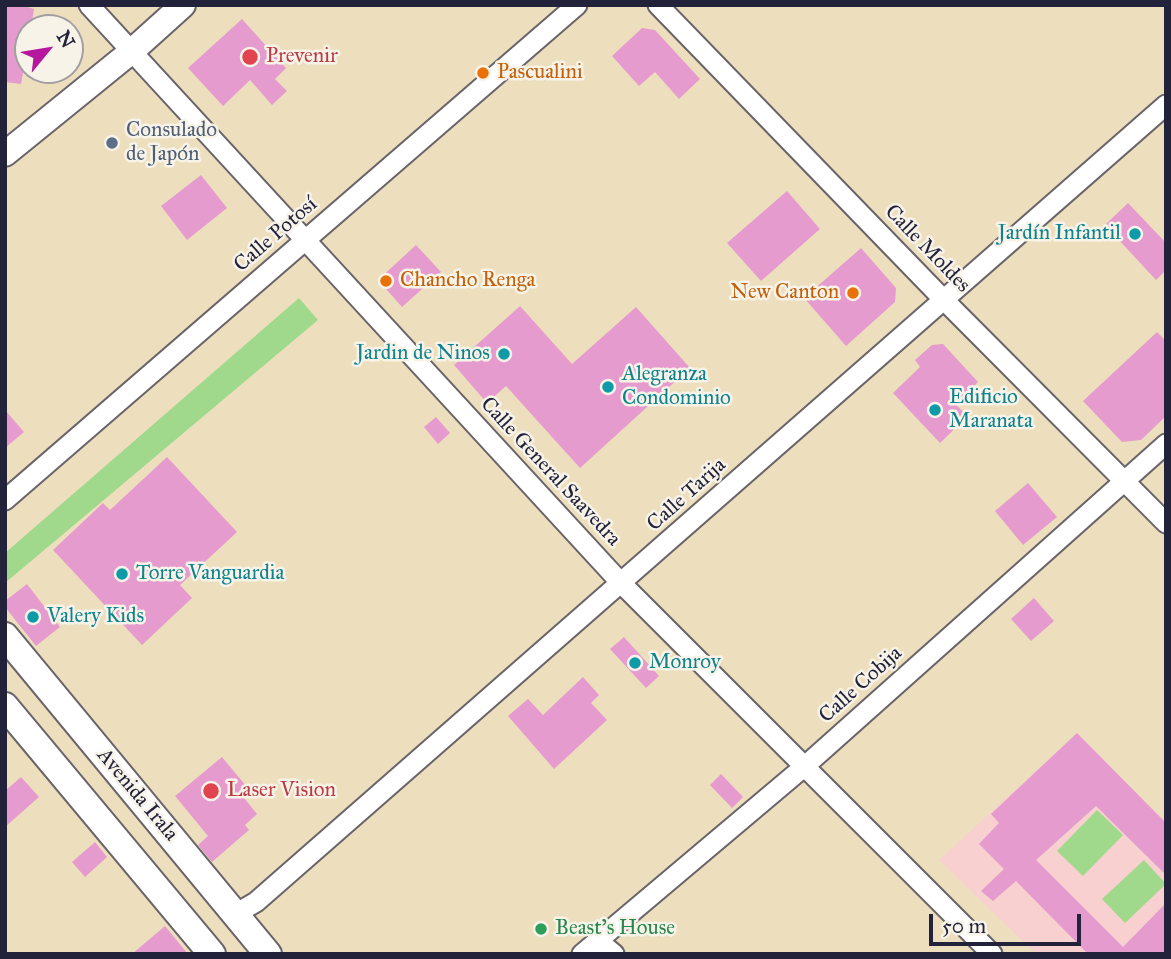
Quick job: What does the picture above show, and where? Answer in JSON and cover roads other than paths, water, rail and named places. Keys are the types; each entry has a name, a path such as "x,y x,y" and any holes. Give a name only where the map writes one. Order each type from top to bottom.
{"main road":[{"name":"Avenida Irala","path":"5,636 268,954"},
{"name":"Avenida Irala","path":"5,706 202,948"}],"street":[{"name":"Calle General Saavedra","path":"89,5 621,583 992,954"},
{"path":"5,154 132,51 183,5"},
{"name":"Calle Potosí","path":"5,500 577,5"},
{"name":"Calle Moldes","path":"658,5 943,299 1166,523"},
{"name":"Calle Tarija","path":"233,911 244,909 256,902 1166,105"},
{"name":"Calle Cobija","path":"582,954 805,766 1166,444"},
{"path":"597,940 614,954"}],"place":[{"name":"Prevenir","path":"250,57"},
{"name":"Pascualini","path":"483,73"},
{"name":"Consulado de Japón","path":"112,143"},
{"name":"Jardín Infantil","path":"1135,234"},
{"name":"Chancho Renga","path":"386,281"},
{"name":"New Canton","path":"853,293"},
{"name":"Jardin de Ninos","path":"504,354"},
{"name":"Alegranza Condominio","path":"608,387"},
{"name":"Edificio Maranata","path":"935,410"},
{"name":"Torre Vanguardia","path":"122,574"},
{"name":"Valery Kids","path":"33,617"},
{"name":"Monroy","path":"635,663"},
{"name":"Laser Vision","path":"211,791"},
{"name":"Beast's House","path":"541,929"}]}
